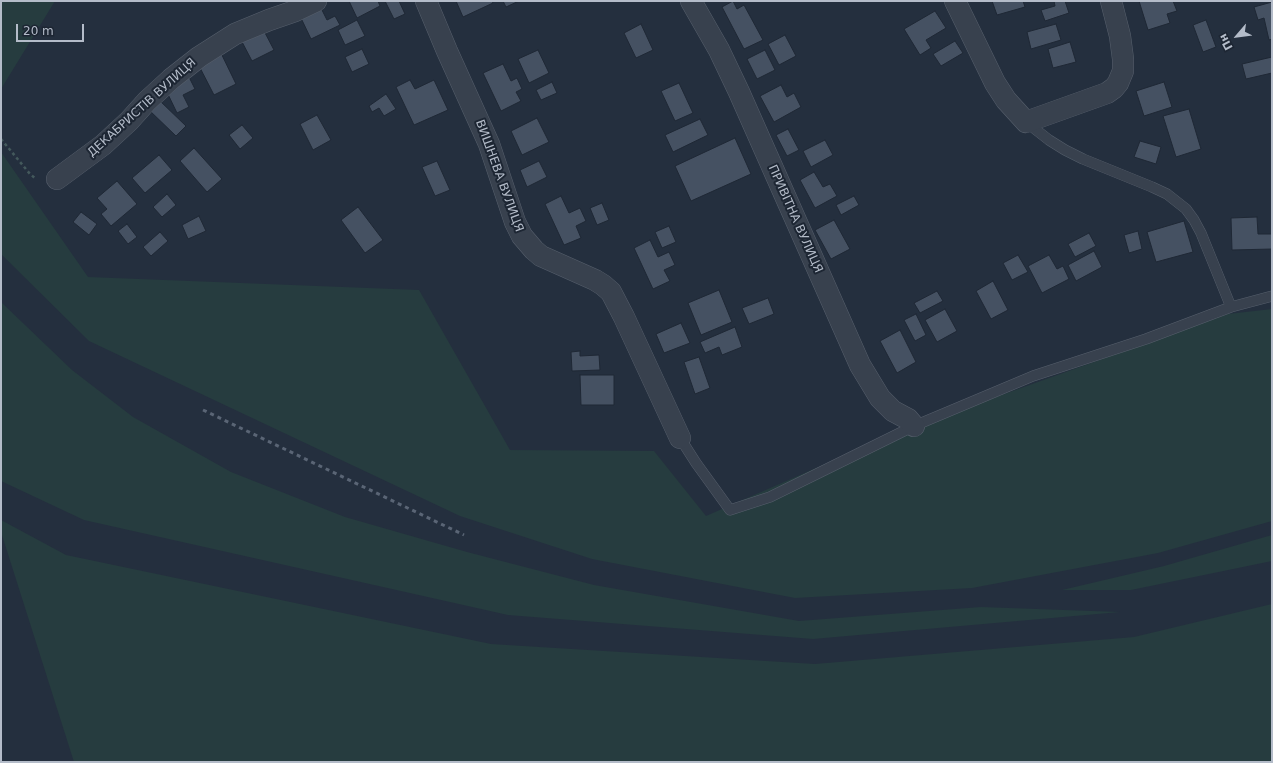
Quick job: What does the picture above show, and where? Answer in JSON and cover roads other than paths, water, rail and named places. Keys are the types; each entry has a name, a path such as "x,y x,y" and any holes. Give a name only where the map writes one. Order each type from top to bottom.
{"street":[{"name":"ДЕКАБРИСТІВ ВУЛИЦЯ","path":"57,179 103,145 171,79 199,57 235,34 295,11 316,1"},
{"name":"ВИШНЕВА ВУЛИЦЯ","path":"426,1 489,144 515,222 522,236 541,256 595,280 611,292 680,438"},
{"name":"ПРИВІТНА ВУЛИЦЯ","path":"691,1 719,50 739,92 860,365 880,398 893,410 908,419 914,426"},
{"path":"955,1 995,83 1014,110 1026,122 1107,93 1118,83 1123,71 1124,59 1111,1"}],"lane":[{"path":"1026,122 1049,140 1065,150 1089,162 1152,186 1167,194 1182,206 1194,220 1201,233 1231,307"},
{"path":"680,438 730,510 765,499 914,426 1033,376 1146,339 1231,307 1272,296"}],"railway":[{"path":"203,410 464,535"}]}
